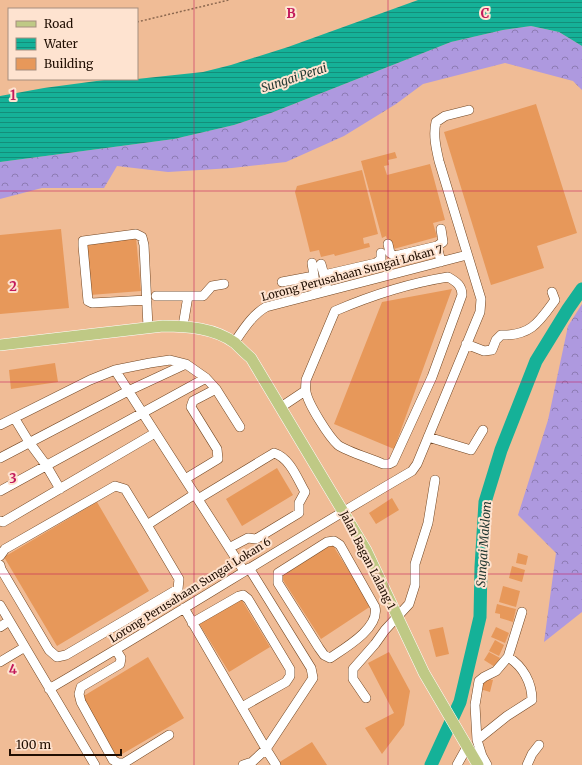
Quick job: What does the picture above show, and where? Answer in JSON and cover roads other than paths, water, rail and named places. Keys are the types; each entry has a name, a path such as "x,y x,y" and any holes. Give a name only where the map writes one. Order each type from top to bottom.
{"main road":[{"name":"Jalan Bagan Lalang 1","path":"0,345 148,326 183,326 216,333 234,342 251,358 344,511 366,550 424,673 478,765"}],"street":[{"name":"Lorong Perusahaan Sungai Lokan 6","path":"49,689 412,471 417,464 480,312 481,299 439,161 434,128 436,122 440,118 469,110"},
{"path":"388,244 390,253 394,256 437,246 443,242 441,230"},
{"path":"148,326 152,298 142,237 136,234 83,241 88,301 92,303 152,298 203,296 212,286 224,284"},
{"path":"437,246 441,262"},
{"path":"324,275 376,263 381,259 381,253"},
{"name":"Lorong Perusahaan Sungai Lokan 7","path":"234,342 259,310 266,307 467,255"},
{"path":"316,293 314,276 317,263 324,275 327,290"},
{"path":"282,282 314,276"},
{"path":"448,277 457,282 462,289 462,296 432,377 393,462 383,464 339,446 325,429 305,391 306,380 334,311 357,302 430,280 448,277"},
{"path":"466,344 484,351 492,350 496,340 501,335 512,336 533,328 555,300 552,292"},
{"path":"183,326 188,296"},
{"path":"0,425 15,419 90,380 115,370 170,360 186,364 206,378 216,389 240,427"},
{"path":"0,458 128,391 186,364"},
{"path":"115,370 196,497 230,548 247,569 311,668 313,678 266,749 252,762 243,765"},
{"path":"0,491 206,378"},
{"path":"185,479 218,459 217,449 191,407 193,401 216,389"},
{"path":"281,407 305,391"},
{"path":"15,419 29,442 46,465 60,489"},
{"path":"428,437 471,450 483,430"},
{"path":"0,521 3,522 155,433"},
{"path":"147,525 274,453 281,455 289,463 305,492 299,503 299,513 256,539 248,538 230,548"},
{"path":"366,698 354,679 353,669 397,616 409,604 415,585 415,564 428,523 435,480"},
{"path":"0,556 5,549 114,486 125,489 179,579 178,589 66,656 56,657 49,650 0,565"},
{"path":"334,541 340,545 375,607 375,615 370,626 352,644 330,658 324,655 278,583 278,573 327,542 334,541"},
{"path":"192,623 239,596 243,595 248,598 290,669 290,676 286,682 242,707"},
{"path":"0,605 95,765"},
{"path":"184,608 276,765"},
{"path":"488,765 482,756 477,740 475,705 479,681 496,671 508,657 522,612"},
{"path":"0,627 9,621"},
{"path":"352,644 364,657"},
{"path":"0,662 25,647"},
{"path":"116,650 121,658 120,664 81,687 79,694 81,702 113,760 118,763 124,763 169,735"},
{"path":"477,740 507,716 532,700 532,691 523,671 516,662 508,657"},
{"path":"457,765 466,745"},
{"path":"527,765 532,754 539,745"}],"water":[{"name":"Sungai Perai","path":"418,0 582,0 582,46 559,32 531,26 503,30 451,42 271,113 234,125 174,139 0,162 0,96 44,88 104,80 138,80 203,72 288,47"}],"waterway":[{"name":"Sungai Maklom","path":"431,765 460,702 480,617 485,502 501,450 536,361 582,289"}]}
